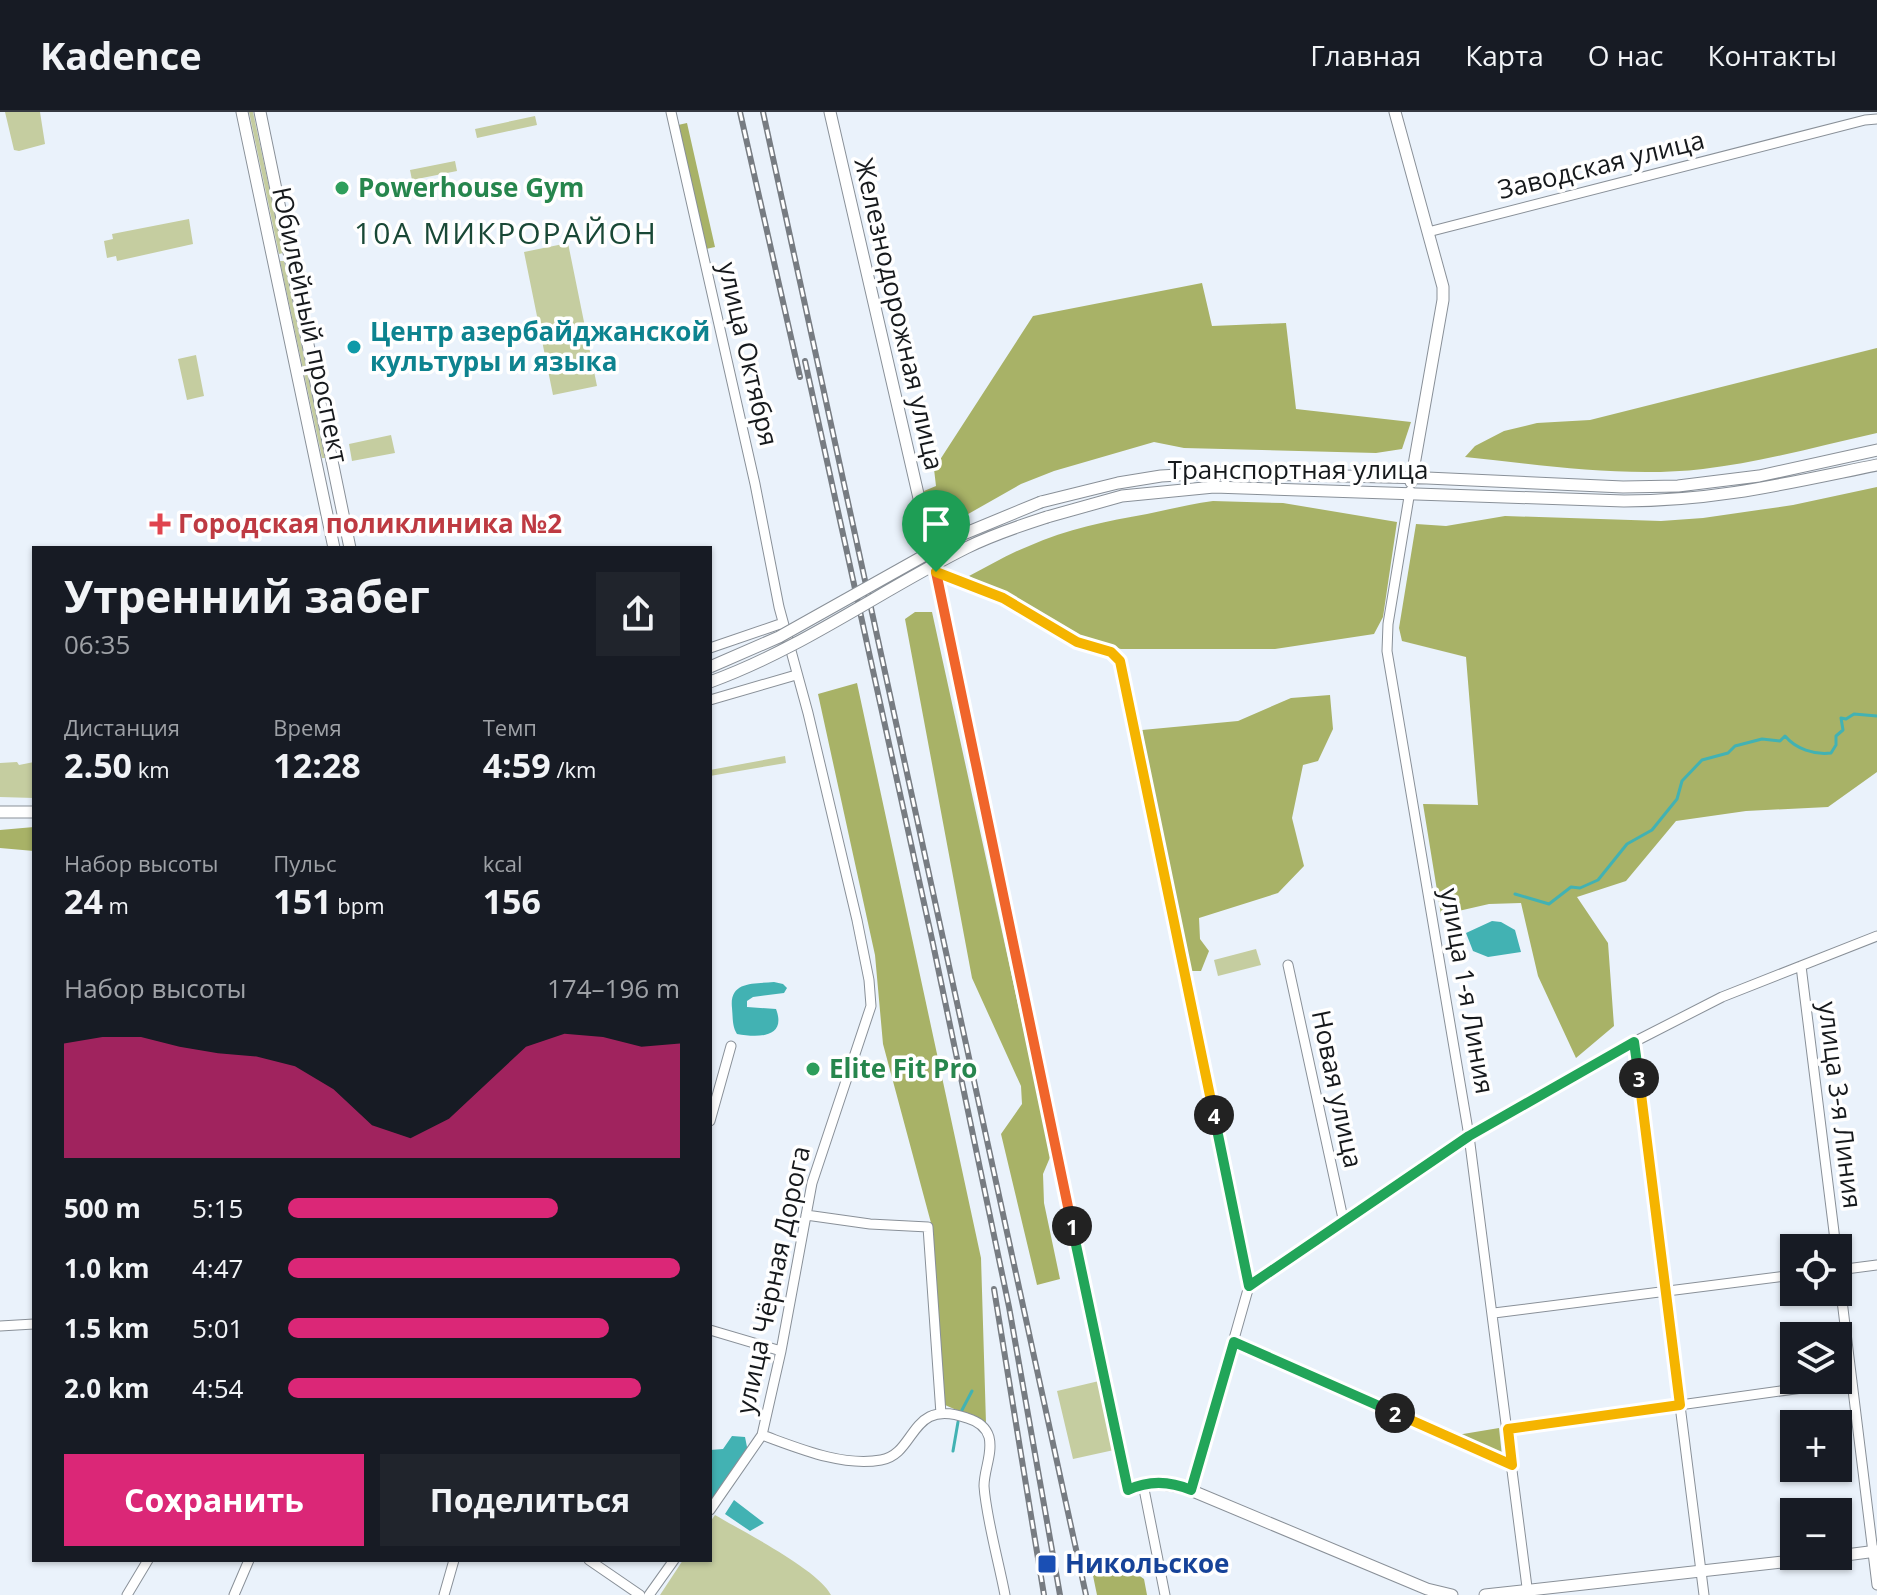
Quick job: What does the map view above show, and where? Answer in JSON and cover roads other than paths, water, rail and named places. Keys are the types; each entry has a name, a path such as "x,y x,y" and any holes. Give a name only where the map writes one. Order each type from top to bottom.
{"street":[{"name":"Юбилейный проспект","path":"242,112 334,546"},
{"name":"Юбилейный проспект","path":"260,112 350,546"},
{"name":"улица Октября","path":"671,112 755,484 783,623"},
{"name":"Железнодорожная улица","path":"830,112 936,572 1128,1490 1143,1484"},
{"path":"1395,112 1443,287 1410,491"},
{"name":"Заводская улица","path":"1428,232 1865,120 1876,121"},
{"name":"Транспортная улица","path":"712,666 779,637 961,535 1041,502 1118,483 1161,476 1264,473 1623,487 1678,486 1759,476 1877,450"},
{"name":"Транспортная улица","path":"712,681 746,668 827,627 968,547 1047,517 1122,496 1163,490 1262,487 1624,501 1680,500 1762,490 1877,465"},
{"name":"улица 1-я Линия","path":"1410,491 1388,624 1387,651 1469,1136 1528,1594"},
{"path":"936,572 1003,598 1077,642 1111,652 1120,661 1249,1286 1191,1490"},
{"path":"712,647 783,623"},
{"name":"улица Чёрная Дорога","path":"712,1507 762,1435 812,1183 871,1006 857,920 808,713 783,623"},
{"path":"712,699 796,675"},
{"path":"0,812 32,812"},
{"path":"1249,1286 1469,1136 1634,1042 1722,997 1877,936"},
{"name":"Новая улица","path":"1288,965 1344,1223"},
{"name":"улица 3-я Линия","path":"1801,966 1834,1234"},
{"path":"1634,1042 1704,1595"},
{"path":"712,1114 731,1046"},
{"path":"806,1215 870,1224 928,1227 941,1414"},
{"path":"1852,1268 1877,1265"},
{"path":"1494,1313 1780,1277"},
{"path":"0,1326 32,1324"},
{"path":"712,1331 781,1351"},
{"path":"1234,1342 1512,1465"},
{"path":"1852,1381 1877,1585"},
{"path":"1508,1429 1780,1391"},
{"path":"762,1435 822,1455 880,1461 899,1451 918,1424 941,1414 975,1421 987,1432 990,1451 984,1486 1005,1595"},
{"path":"1165,1595 1143,1484 1165,1483 1191,1490 1427,1589 1452,1595"},
{"path":"1852,1554 1875,1552"},
{"path":"127,1595 147,1562"},
{"path":"234,1595 248,1562"},
{"path":"444,1595 453,1562"},
{"path":"592,1562 640,1595"},
{"path":"649,1595 673,1562"},
{"path":"1485,1595 1528,1594 1780,1562"}],"water":[{"path":"1492,921 1515,930 1521,952 1488,957 1473,951 1466,933"},
{"path":"774,982 787,988 784,993 753,997 747,1001 747,1007 776,1009 778,1026 768,1034 737,1034 733,1025 734,993 738,988 751,984"},
{"path":"732,1436 745,1437 748,1452 712,1498 712,1450 723,1449"},
{"path":"734,1500 764,1523 750,1531 725,1514"}],"waterway":[{"path":"1515,894 1549,904 1571,887 1580,888 1598,880 1627,844 1652,830 1677,799 1682,781 1702,760 1728,753 1735,746 1762,739 1780,741 1785,736 1806,750 1831,753 1836,745 1836,736 1843,730 1841,718 1846,719 1854,714 1877,716"},
{"path":"962,1410 972,1391"},
{"path":"953,1451 958,1422"}],"railway":[{"path":"740,112 800,377"},
{"path":"763,112 1086,1595"},
{"path":"805,361 1009,1307 1060,1595"},
{"path":"994,1289 1044,1595"}],"place":[{"name":"Powerhouse Gym","path":"342,188"},
{"name":"Центр азербайджанской культуры и языка","path":"354,347"},
{"name":"Городская поликлиника №2","path":"160,524"},
{"name":"Elite Fit Pro","path":"813,1069"},
{"name":"Никольское","path":"1047,1564"}],"district":[{"name":"10А МИКРОРАЙОН","path":"506,234"}]}
